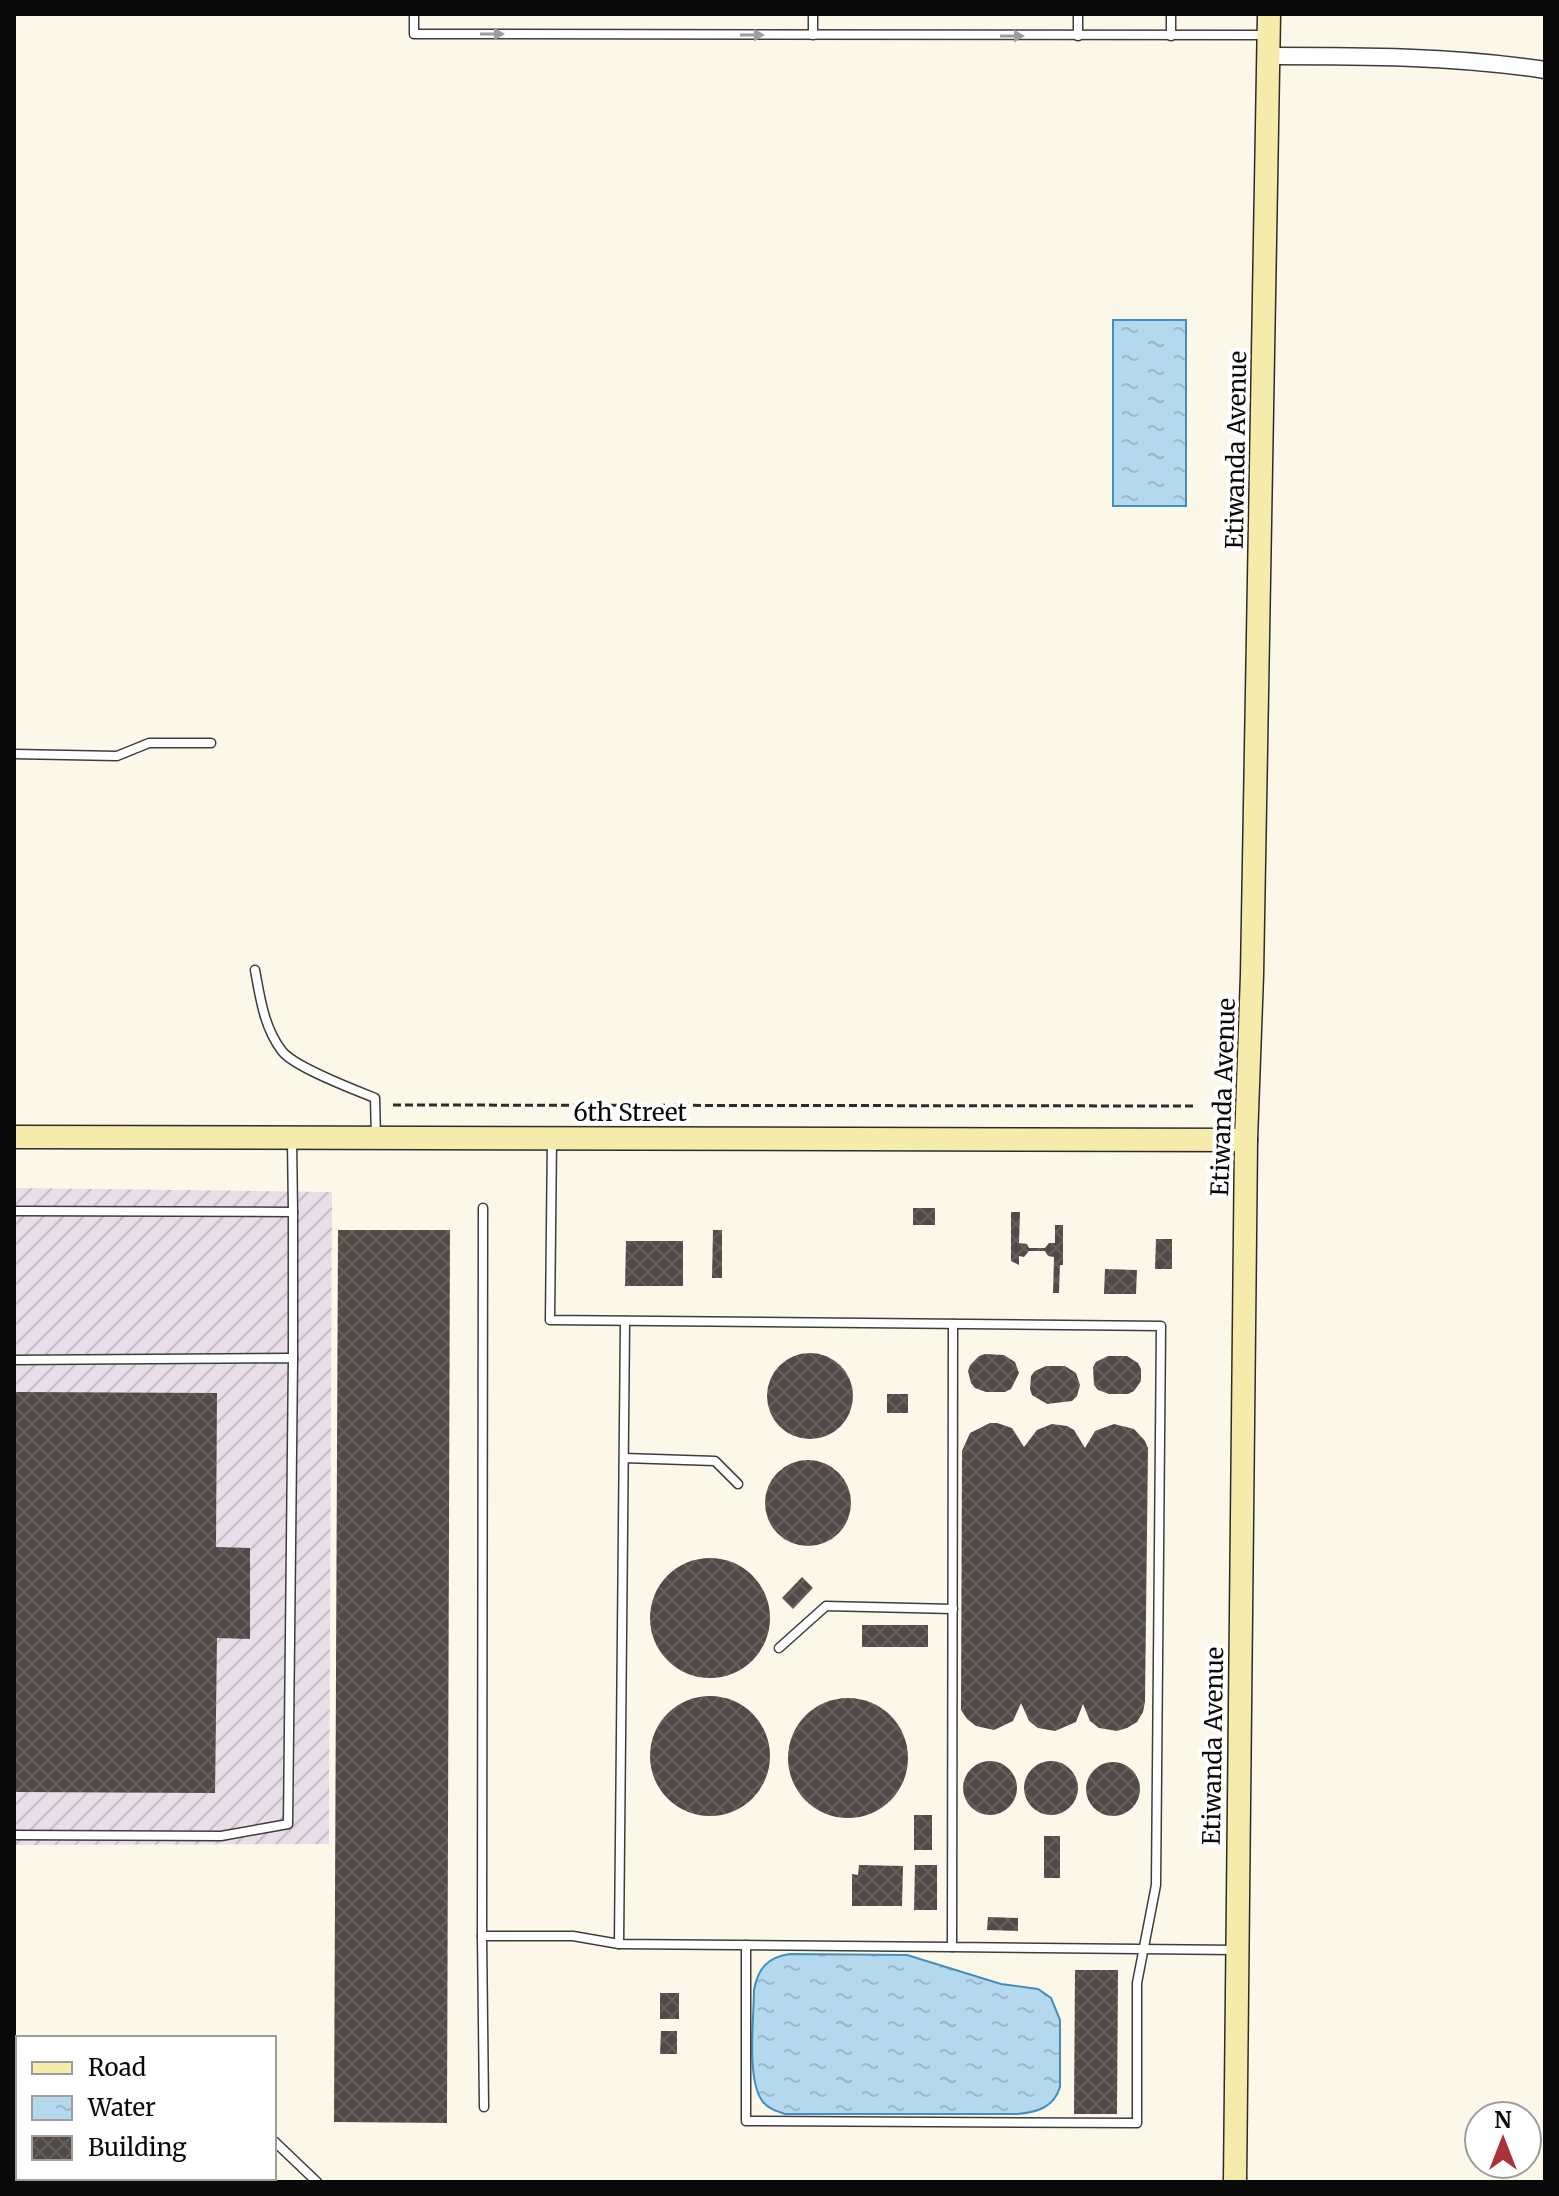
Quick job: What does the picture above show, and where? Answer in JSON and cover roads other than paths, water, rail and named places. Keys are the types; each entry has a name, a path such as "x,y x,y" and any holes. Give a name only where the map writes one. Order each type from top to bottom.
{"main road":[{"name":"Etiwanda Avenue","path":"1235,2182 1246,1140 1252,975 1269,35"},
{"name":"6th Street","path":"14,1137 1246,1140"}],"street":[{"path":"1269,35 1383,56 1499,63 1545,70"}],"lane":[{"path":"414,14 414,34 1269,35"},
{"path":"813,14 813,35"},
{"path":"1078,14 1078,36"},
{"path":"1171,14 1171,36"},
{"path":"14,754 117,756 149,743 211,743"},
{"path":"255,970 263,1016 283,1053 333,1082 375,1098 376,1139"},
{"path":"552,1137 550,1320 1161,1326 1156,1885 1137,1983 1137,2123 746,2121 746,1945"},
{"path":"14,1835 221,1836 288,1824 292,1139"},
{"path":"483,1208 484,2107"},
{"path":"14,1211 293,1212"},
{"path":"619,1944 625,1321"},
{"path":"952,1947 953,1324"},
{"path":"14,1360 293,1358"},
{"path":"624,1458 715,1461 738,1484"},
{"path":"779,1648 826,1606 953,1609"},
{"path":"482,1936 573,1936 619,1944 1237,1950"},
{"path":"276,2143 317,2182"}],"water":[{"path":"1113,320 1186,320 1186,506 1113,506"},
{"path":"790,1954 907,1955 1001,1984 1038,1989 1051,1998 1060,2020 1060,2087 1057,2094 1044,2107 1018,2114 785,2114 773,2110 763,2102 754,2080 754,1990 765,1965"}]}
